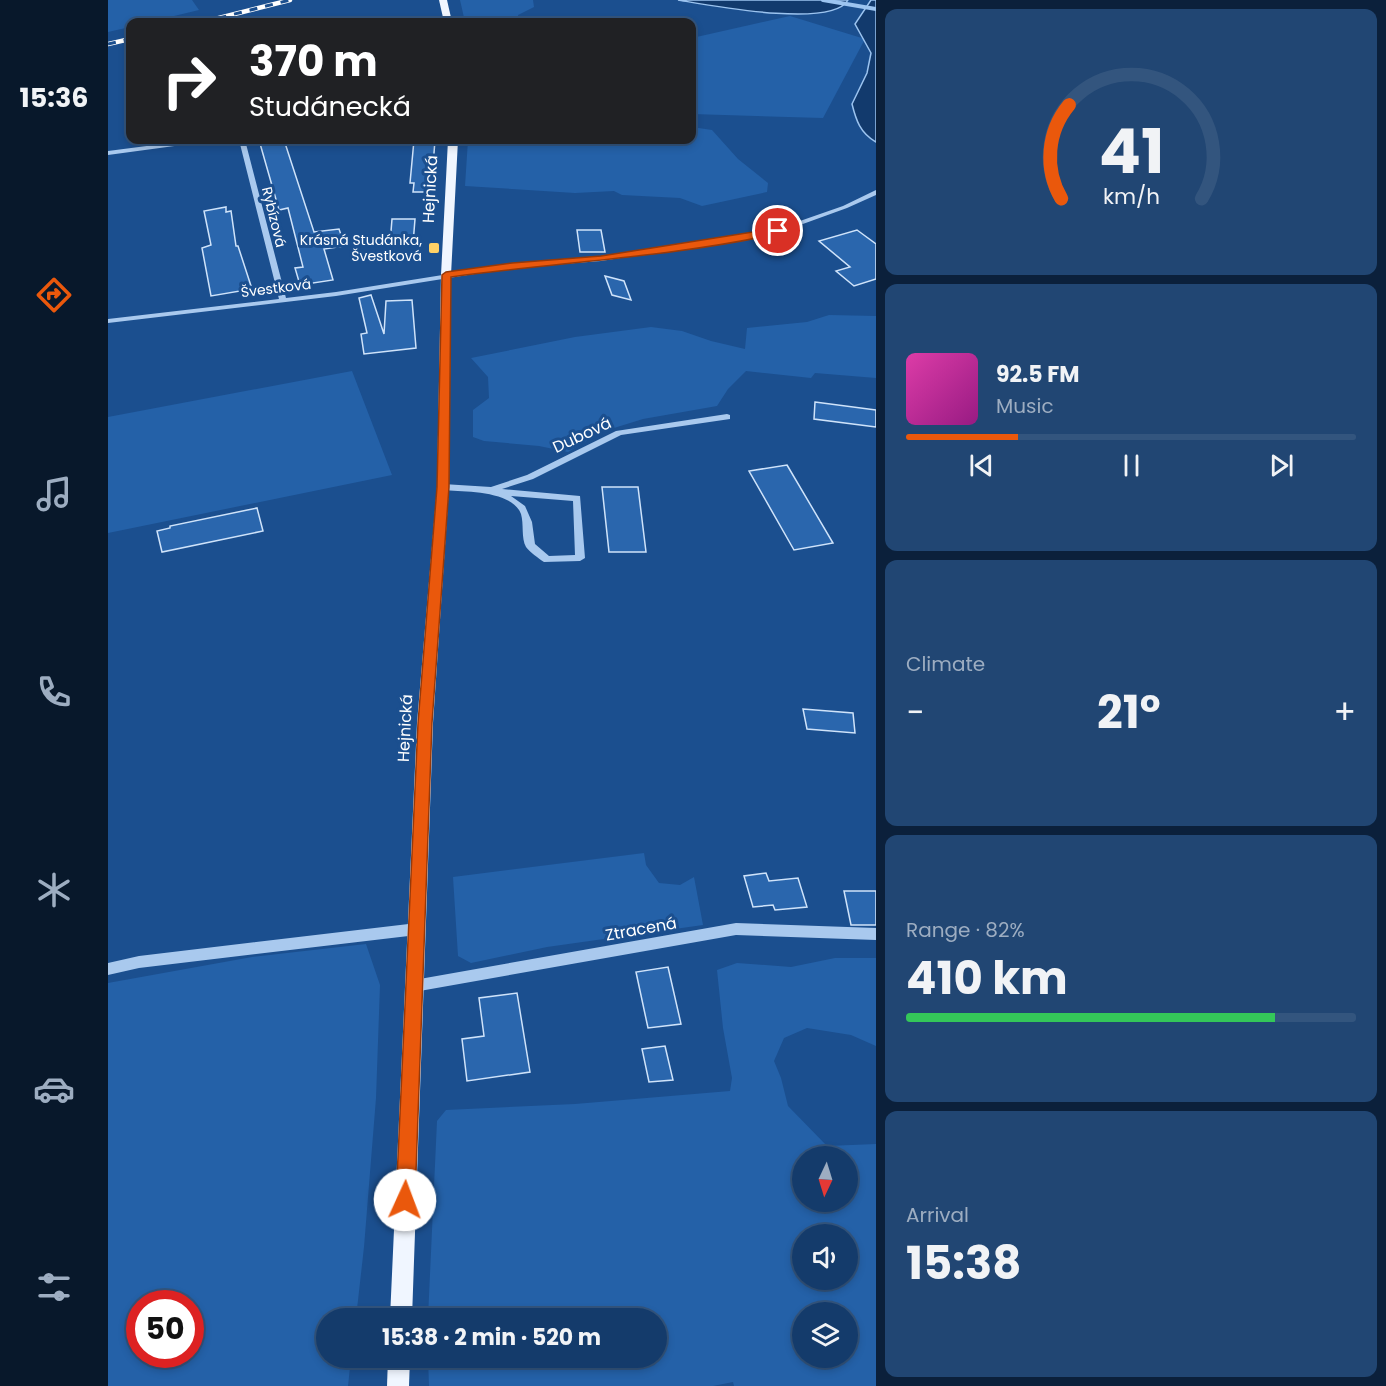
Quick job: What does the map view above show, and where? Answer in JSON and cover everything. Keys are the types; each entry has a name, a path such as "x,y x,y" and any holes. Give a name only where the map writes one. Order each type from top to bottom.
{"main road":[{"path":"443,0 447,18"},
{"name":"Hejnická","path":"401,1308 425,723 443,487 446,275 453,144"},
{"path":"398,1386 399,1368"}],"street":[{"path":"108,153 174,144"},
{"name":"Rybízová","path":"243,144 283,301"},
{"name":"Švestková","path":"108,321 283,301 512,266 601,259 778,231 845,207 876,192"},
{"name":"Dubová","path":"489,490 530,477 619,433 727,417"},
{"path":"443,487 489,490 577,498 580,558 547,560 530,545 527,513 515,500 489,490"},
{"path":"108,969 139,962 417,929"},
{"name":"Ztracená","path":"414,986 736,929 876,934"}],"shaded area":[{"path":"108,0 192,0 199,10 166,18 126,18 126,28 108,32"},
{"path":"460,0 533,0 534,7 518,15 518,18 464,18"},
{"path":"678,0 848,0 837,9 819,13 795,14 741,10"},
{"path":"871,0 876,0 876,142 866,135 860,126 852,104 867,73 871,53 855,24"},
{"path":"790,16 865,39 823,118 696,114 696,37"},
{"path":"696,128 712,130 738,159 768,183 767,192 702,206 680,198 622,195 614,191 575,193 465,186 468,144 696,144"},
{"path":"829,315 876,316 876,378 815,373 811,378 746,371 728,389 717,406 643,419 601,432 568,452 539,446 484,441 473,437 473,410 489,398 488,377 471,358 575,337 651,327 682,331 745,349 747,328 807,322"},
{"path":"352,371 392,475 108,533 108,417"},
{"path":"644,853 646,865 659,883 680,885 694,877 703,925 547,947 471,963 458,956 453,877"},
{"path":"366,944 380,985 376,1098 357,1308 316,1308 316,1368 350,1368 348,1386 108,1386 108,983 252,957"},
{"path":"835,958 876,958 876,1046 851,1035 807,1028 784,1038 774,1061 788,1106 827,1146 876,1144 876,1386 734,1386 733,1382 713,1386 429,1386 428,1368 667,1368 667,1308 428,1308 437,1121 446,1110 575,1104 730,1091 732,1078 723,1028 717,970 737,963 791,967"}],"building":[{"path":"260,144 285,144 314,232 339,229 345,246 324,249 333,280 300,285 295,268 303,267 288,208 279,210"},
{"path":"414,144 435,144 431,192 413,192 414,183 410,183"},
{"path":"226,207 226,212 231,211 236,246 238,246 252,289 211,296 202,248 211,245 204,211"},
{"path":"392,219 415,219 413,244 390,244"},
{"path":"577,230 601,230 605,252 580,252"},
{"path":"857,230 876,244 876,279 854,286 836,271 850,267 819,241"},
{"path":"605,276 624,281 631,300 612,295"},
{"path":"371,295 384,334 386,301 412,300 416,348 364,354 361,334 367,333 359,298"},
{"path":"815,402 876,410 876,427 814,419"},
{"path":"787,465 833,543 794,550 749,471"},
{"path":"602,487 638,487 646,552 609,552"},
{"path":"257,508 263,531 162,552 157,531 170,528 170,526"},
{"path":"803,709 853,713 855,733 807,729"},
{"path":"766,873 769,881 798,878 807,907 775,910 773,905 753,907 744,876"},
{"path":"844,891 876,891 876,925 851,925"},
{"path":"668,967 681,1024 648,1028 636,972"},
{"path":"517,993 530,1072 467,1081 462,1039 484,1036 479,998"},
{"path":"665,1046 673,1080 649,1082 642,1049"}],"waterway":[{"path":"823,0 876,9"}],"railway":[{"path":"219,18 290,0"},
{"path":"108,44 126,40"}],"place":[{"name":"Krásná Studánka, Švestková","path":"434,248"}],"route":[{"path":"405,1200 425,723 443,487 446,275 512,266 601,259 778,231"}]}
